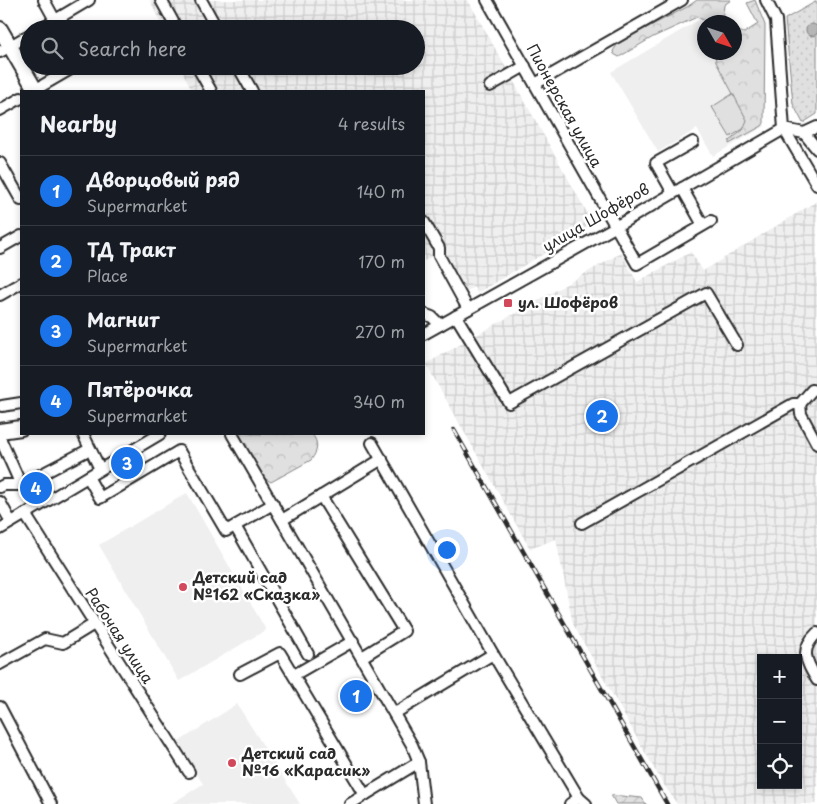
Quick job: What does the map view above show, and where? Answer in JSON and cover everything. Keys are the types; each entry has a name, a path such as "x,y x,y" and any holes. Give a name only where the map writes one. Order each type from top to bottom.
{"main road":[{"path":"0,29 5,50 20,71"},
{"path":"23,75 33,90"},
{"path":"0,431 20,428"}],"street":[{"path":"44,0 55,20 89,0"},
{"path":"161,0 172,20"},
{"path":"201,0 212,20"},
{"name":"Пионерская улица","path":"487,0 637,264 707,223 677,191"},
{"path":"535,84 682,0"},
{"path":"766,0 776,20 784,129 817,185"},
{"path":"5,50 20,41"},
{"path":"490,86 525,66"},
{"path":"36,90 61,75"},
{"path":"202,75 210,90"},
{"path":"243,75 251,90"},
{"path":"0,110 20,99"},
{"path":"784,129 804,133 817,127"},
{"name":"улица Шофёров","path":"425,333 615,227 784,129"},
{"path":"804,133 817,149"},
{"path":"677,191 656,163 693,142"},
{"path":"0,162 20,198"},
{"path":"425,224 439,248 439,256 468,309"},
{"path":"0,248 20,237"},
{"path":"0,295 20,284"},
{"path":"456,316 510,403 706,293 737,345"},
{"path":"425,314 432,316 440,325"},
{"path":"582,524 793,404 800,404 812,390"},
{"path":"2,406 20,403"},
{"path":"800,404 802,414 817,444"},
{"path":"83,435 100,469"},
{"path":"0,529 158,435"},
{"path":"233,435 412,745 418,762 424,804"},
{"path":"0,438 21,485"},
{"path":"372,443 494,654 582,801 570,804"},
{"path":"0,487 4,485 21,485 90,449"},
{"path":"88,477 100,498 179,451 226,531 272,504"},
{"path":"282,520 382,459"},
{"path":"321,496 404,631 362,657"},
{"path":"0,502 11,522"},
{"name":"Рабочая улица","path":"25,514 189,772"},
{"path":"234,526 308,654"},
{"path":"0,664 45,639 63,643 94,624"},
{"path":"817,633 809,640 805,652 807,664 817,680"},
{"path":"294,675 353,641"},
{"path":"240,674 280,653 365,795"},
{"path":"395,713 494,654"},
{"path":"0,708 51,804"},
{"path":"351,804 418,762"}],"shaded area":[{"path":"150,0 468,0 589,216 586,229 477,293 474,287 463,293 440,252 425,260 425,90 192,90 184,75 425,75 425,20 159,20"},
{"path":"697,21 697,60 726,60 765,126 713,156 697,129 658,152 611,72"},
{"path":"810,24 814,24 818,30 814,36 810,36 806,32 806,28"},
{"path":"817,201 817,804 677,804 660,779 573,624 556,539 530,549 426,364 621,253 637,282 691,252 703,271"},
{"name":"Детский сад №162 «Сказка»","path":"187,493 266,630 179,681 99,545"},
{"name":"Детский сад №16 «Карасик»","path":"237,704 300,804 171,804 203,784 177,743"}],"green space":[{"path":"697,0 731,0 724,5 723,15 697,15 697,17 653,37 619,57 614,54 613,51 619,42"},
{"path":"755,0 765,25 764,123 762,126 729,144 729,141 743,130 747,120 716,60 742,60 742,32 744,33 758,24 747,3"},
{"path":"817,1 817,114 803,123 793,104 785,19"},
{"path":"734,93 753,123 730,137 712,107"},
{"path":"240,435 313,435 317,444 311,460 271,482 262,477"},
{"path":"611,795 642,798 646,804 616,804"}],"railway":[{"path":"454,430 667,804"}],"place":[{"name":"ул. Шофёров","path":"508,303"},
{"name":"ТД Тракт","path":"602,416"},
{"name":"Магнит","path":"127,463"},
{"name":"Пятёрочка","path":"36,488"},
{"name":"Детский сад №162 «Сказка»","path":"183,587"},
{"name":"Дворцовый ряд","path":"356,696"},
{"name":"Детский сад №16 «Карасик»","path":"232,763"}]}
